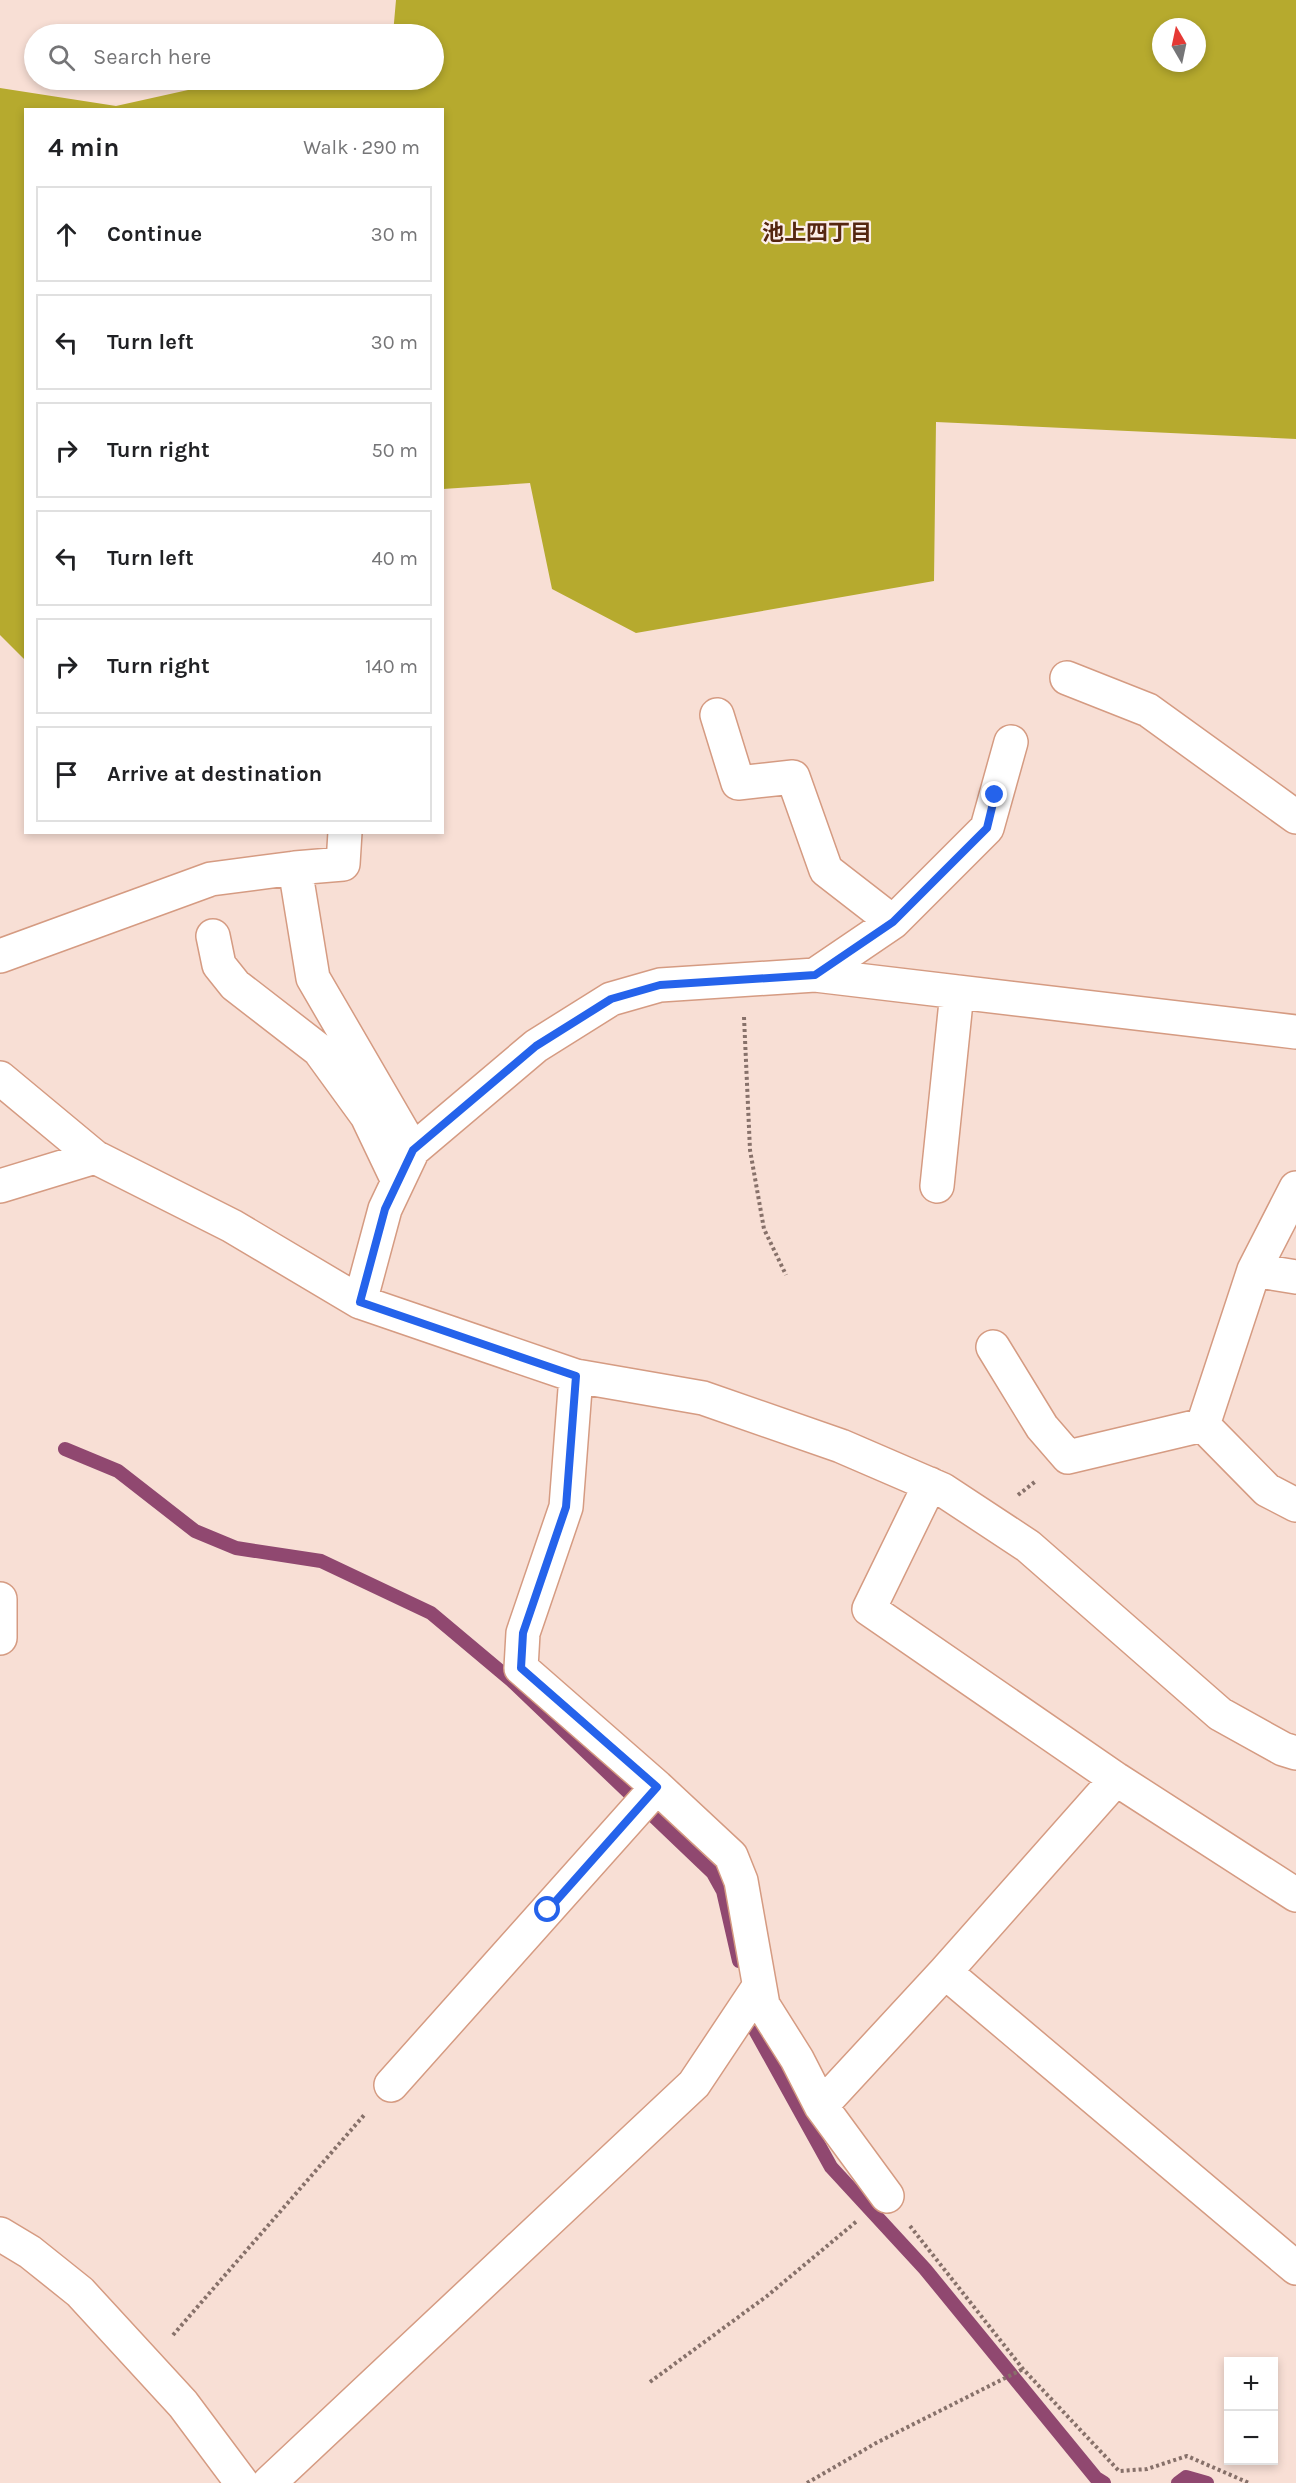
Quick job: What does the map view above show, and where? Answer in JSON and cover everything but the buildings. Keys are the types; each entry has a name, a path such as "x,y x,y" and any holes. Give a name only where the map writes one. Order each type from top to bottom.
{"street":[{"path":"1068,678 1148,710 1296,817"},
{"path":"717,715 738,783 793,777 826,870 893,922"},
{"path":"815,975 893,922 987,828 1011,742"},
{"path":"0,956 211,879 343,864 345,834"},
{"path":"295,868 313,978 413,1150"},
{"path":"213,936 219,965 234,985 319,1050 367,1116 398,1182"},
{"path":"360,1302 385,1209 413,1150 536,1046 611,999 660,985 815,975 1296,1032"},
{"path":"936,1186 957,992"},
{"path":"0,1078 95,1157 232,1226 360,1302 576,1376 703,1398 841,1446 930,1484 1028,1546 1220,1714 1283,1749 1296,1753"},
{"path":"0,1186 95,1157"},
{"path":"1203,1425 1254,1270 1296,1188"},
{"path":"1254,1270 1296,1277"},
{"path":"993,1347 1042,1427 1068,1457 1203,1425"},
{"path":"576,1376 566,1507 523,1633 521,1668 657,1787 731,1856 741,1881 758,1988 763,2005 797,2059 821,2106 887,2196"},
{"path":"1203,1425 1267,1490 1296,1505"},
{"path":"930,1484 869,1609 1116,1779 1296,1895"},
{"path":"0,1599 0,1638"},
{"path":"821,2106 945,1972 1116,1779"},
{"path":"391,2085 657,1787"},
{"path":"945,1972 1296,2268"},
{"path":"269,2483 579,2188 694,2084 758,1988"},
{"path":"4,2244 80,2292 183,2404 242,2483"}],"path":[{"path":"743,980 750,1150 764,1229 786,1275"},
{"path":"986,1519 1068,1457"},
{"path":"147,2365 391,2085"},
{"path":"887,2196 1023,2369 1119,2472 1147,2469 1187,2456 1250,2483"},
{"path":"650,2382 767,2296 854,2223"},
{"path":"807,2483 876,2444 1023,2369"}],"shaded area":[{"path":"396,0 1296,0 1296,439 936,422 934,581 636,633 552,589 530,483 444,489 444,108 24,108 24,659 0,635 0,88 116,106 188,90 444,90 444,24 394,24"}],"waterway":[{"path":"65,1449 118,1471 195,1531 236,1548 321,1561 431,1613 512,1681 713,1873 723,1891 739,1961"},
{"path":"750,2009 755,2030 831,2167 925,2269 1096,2478 1104,2483"},
{"path":"1178,2483 1186,2477 1207,2483"}],"district":[{"name":"池上四丁目","path":"817,232"}],"route":[{"path":"548,1910 657,1787 521,1668 523,1633 566,1507 576,1376 360,1302 385,1209 413,1150 536,1046 611,999 660,985 815,975 893,922 987,828 995,795"}]}
